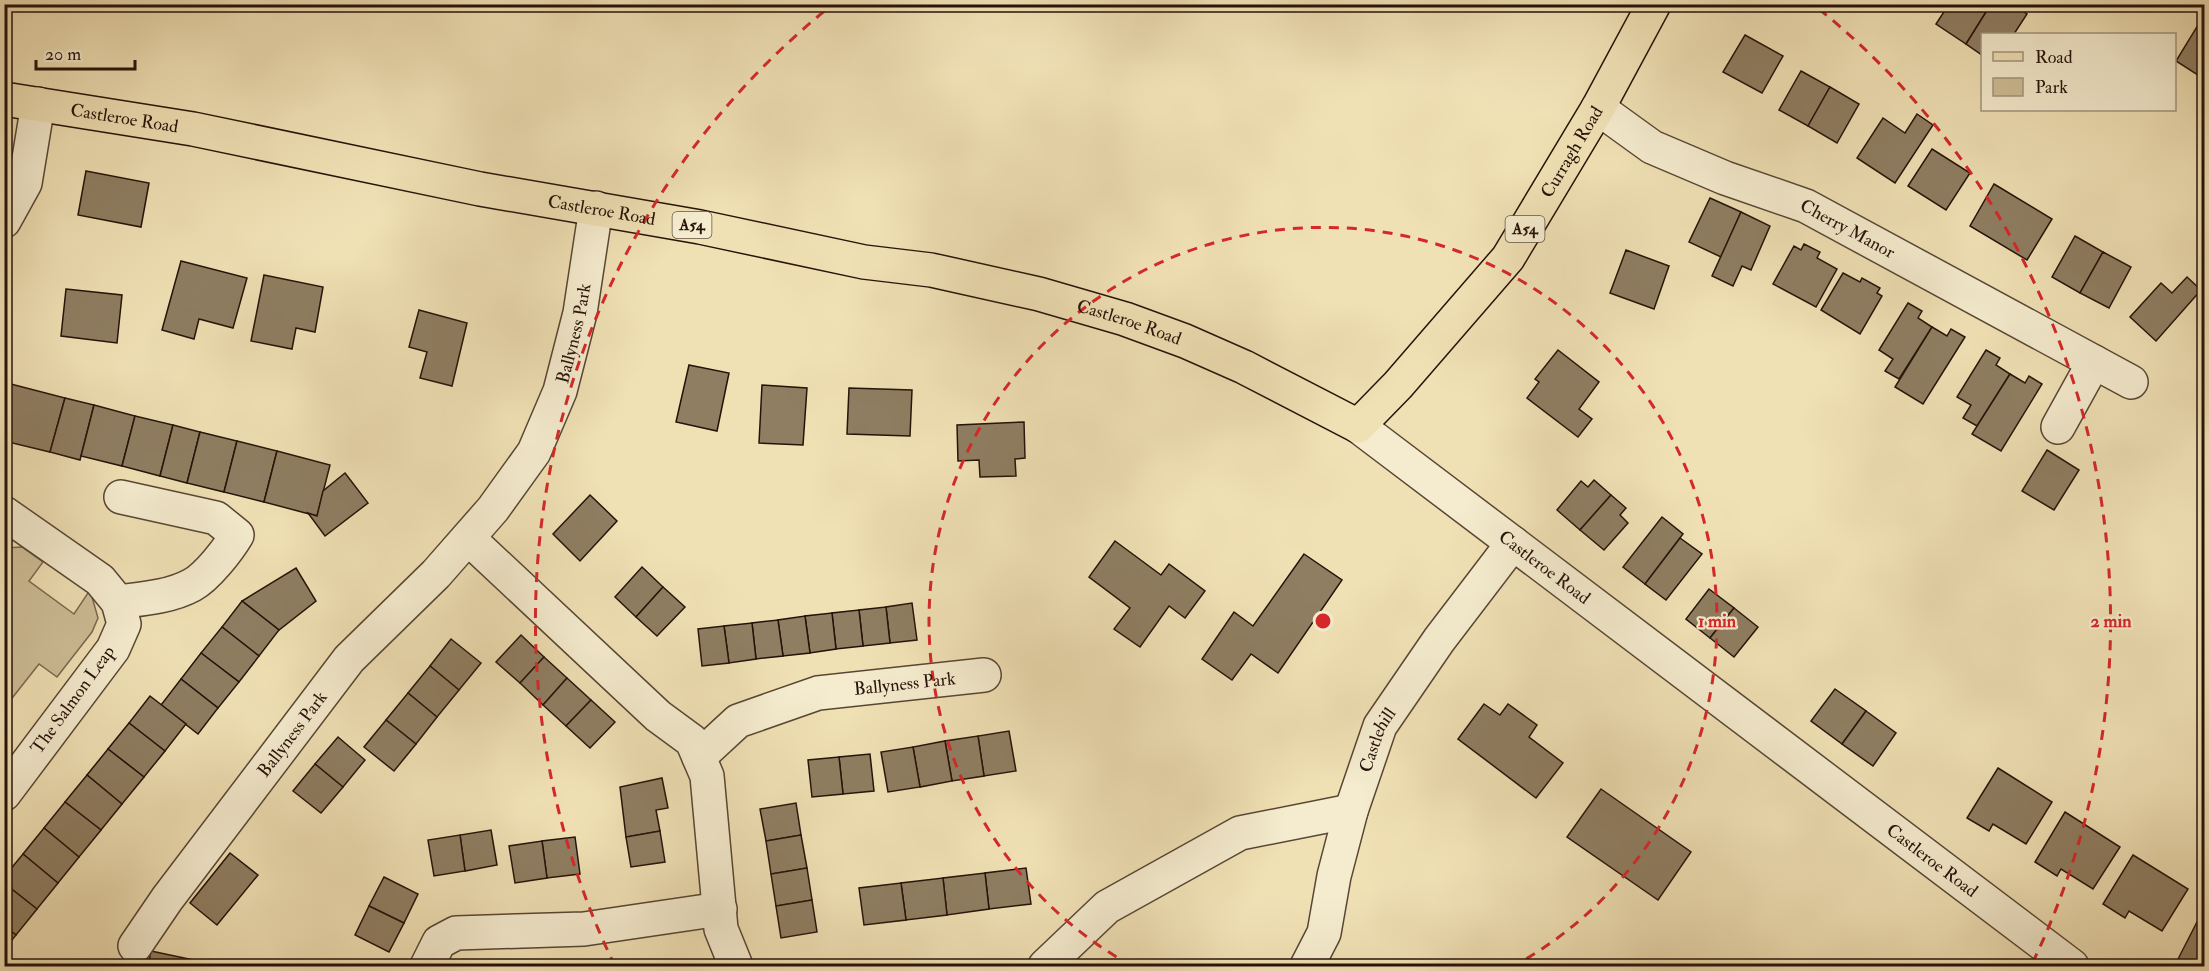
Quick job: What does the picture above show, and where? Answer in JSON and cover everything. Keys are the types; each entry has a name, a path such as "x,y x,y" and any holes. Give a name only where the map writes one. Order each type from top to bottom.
{"main road":[{"name":"Curragh Road","path":"1358,426 1398,385 1508,258 1598,108 1654,4"},
{"name":"Castleroe Road","path":"4,99 193,129 480,189 700,227 864,262 931,270 1074,303 1185,341 1244,367 1358,426"}],"street":[{"path":"4,221 25,183 38,104"},
{"name":"Cherry Manor","path":"1598,108 1652,147 1725,178 1806,206 2131,382"},
{"name":"Ballyness Park","path":"135,946 167,899 349,659 436,574 493,509 534,452 560,391 580,314 596,208"},
{"path":"2058,427 2094,362"},
{"name":"Castleroe Road","path":"1358,426 2072,966"},
{"path":"4,513 100,580 118,602 155,597 193,584 226,553 237,535 216,518 121,497"},
{"path":"468,538 658,716 692,741 707,776 722,929 736,966"},
{"name":"Castlehill","path":"1307,966 1324,933 1351,811 1380,726 1439,640 1513,543"},
{"name":"The Salmon Leap","path":"4,794 113,649 124,624 118,602"},
{"name":"Ballyness Park","path":"699,757 738,722 818,693 984,675"},
{"path":"1046,966 1107,907 1240,833 1351,811"},
{"path":"427,966 439,942 456,933 584,929 720,909"}],"green space":[{"path":"22,547 43,562 29,581 74,614 90,590 98,618 92,632 57,677 39,664 5,707 4,548"}],"building":[{"path":"1949,4 1991,4 1966,44 1936,24"},
{"path":"1991,4 2012,4 2027,14 2015,33 1981,33 1981,54 1966,44"},
{"path":"2198,25 2204,29 2204,79 2176,61"},
{"path":"1745,35 1783,56 1762,93 1723,72"},
{"path":"1801,71 1830,87 1808,126 1779,110"},
{"path":"1830,87 1859,104 1837,143 1808,126"},
{"path":"1917,114 1933,125 1895,183 1857,158 1883,118 1905,133"},
{"path":"1932,149 1970,173 1946,210 1908,186"},
{"path":"86,171 149,183 141,227 78,215"},
{"path":"1994,184 2052,219 2027,260 1970,226"},
{"path":"1710,198 1741,212 1721,257 1689,242"},
{"path":"1741,212 1770,226 1751,270 1742,266 1733,286 1712,276"},
{"path":"2075,236 2103,252 2080,293 2052,277"},
{"path":"1804,244 1820,252 1817,258 1837,269 1816,307 1773,284 1794,246 1801,250"},
{"path":"1626,250 1669,266 1654,309 1610,293"},
{"path":"2103,252 2131,267 2109,308 2080,293"},
{"path":"181,261 247,278 233,328 199,319 194,339 162,330"},
{"path":"1843,273 1860,282 1862,278 1880,288 1877,293 1882,296 1860,334 1821,310"},
{"path":"264,275 323,287 315,332 296,328 292,349 251,341"},
{"path":"2187,277 2201,290 2156,341 2130,317 2161,283 2172,293"},
{"path":"66,289 122,295 117,343 61,336"},
{"path":"1908,303 1922,311 1918,318 1932,327 1899,379 1885,371 1893,359 1879,350"},
{"path":"419,310 467,323 452,386 420,378 427,352 409,347"},
{"path":"1932,327 1947,336 1951,329 1965,337 1923,404 1895,387"},
{"path":"1558,350 1599,382 1579,409 1592,419 1578,437 1527,398 1539,382 1535,379"},
{"path":"1986,350 2000,358 1996,365 2010,374 1977,426 1963,418 1971,405 1957,397"},
{"path":"689,365 729,373 717,431 676,422"},
{"path":"2010,374 2025,383 2029,376 2042,384 2001,451 1972,434"},
{"path":"7,383 65,398 50,452 4,441 4,391"},
{"path":"762,385 807,388 803,445 759,443"},
{"path":"849,388 912,390 910,436 847,434"},
{"path":"65,398 94,405 80,460 50,452"},
{"path":"94,405 135,416 122,466 81,456"},
{"path":"135,416 173,425 160,476 122,466"},
{"path":"1024,422 1025,458 1015,459 1016,476 980,477 979,460 958,461 957,425"},
{"path":"173,425 200,432 187,483 160,476"},
{"path":"200,432 237,441 224,492 187,483"},
{"path":"237,441 277,451 264,502 224,492"},
{"path":"2047,450 2079,470 2054,510 2022,491"},
{"path":"277,451 330,465 317,516 264,502"},
{"path":"345,473 368,503 325,536 308,513 317,516 323,491"},
{"path":"1594,480 1611,495 1580,530 1557,510 1581,481 1588,487"},
{"path":"590,495 617,521 580,561 553,534"},
{"path":"1611,495 1626,508 1620,515 1628,523 1604,550 1580,530"},
{"path":"1662,517 1683,534 1645,584 1623,567"},
{"path":"1680,538 1702,554 1666,600 1645,584"},
{"path":"1115,541 1161,575 1169,564 1205,591 1185,618 1169,606 1140,647 1114,629 1130,608 1089,577"},
{"path":"1304,554 1342,580 1278,673 1251,654 1232,680 1202,659 1234,612 1253,626"},
{"path":"642,567 663,587 636,617 615,597"},
{"path":"296,568 316,601 279,630 242,601"},
{"path":"663,587 685,607 657,636 636,617"},
{"path":"1709,589 1734,608 1710,638 1686,619"},
{"path":"242,601 279,630 259,656 222,627"},
{"path":"912,603 917,640 890,643 886,607"},
{"path":"886,607 890,643 863,646 859,610"},
{"path":"1734,608 1758,627 1734,657 1710,638"},
{"path":"859,610 863,646 836,649 832,613"},
{"path":"832,613 836,649 810,653 805,616"},
{"path":"805,616 810,653 783,656 778,620"},
{"path":"778,620 783,656 756,659 752,623"},
{"path":"752,623 756,659 729,663 724,626"},
{"path":"724,626 729,663 702,666 698,629"},
{"path":"222,627 259,656 239,682 201,653"},
{"path":"521,635 544,657 520,683 496,662"},
{"path":"451,639 481,663 459,690 430,666"},
{"path":"201,653 239,682 218,708 181,679"},
{"path":"544,657 567,678 543,705 520,683"},
{"path":"430,666 459,690 437,717 408,693"},
{"path":"567,678 591,700 566,726 543,705"},
{"path":"181,679 218,708 198,734 161,705"},
{"path":"1835,689 1866,711 1842,744 1811,721"},
{"path":"408,693 437,717 416,744 386,720"},
{"path":"150,696 186,724 165,751 129,723"},
{"path":"591,700 615,722 590,748 566,726"},
{"path":"1484,704 1500,715 1508,704 1537,725 1529,737 1563,763 1536,798 1458,739"},
{"path":"1866,711 1896,733 1873,766 1842,744"},
{"path":"386,720 416,744 394,771 364,747"},
{"path":"129,723 165,751 144,777 108,749"},
{"path":"1009,731 1016,771 984,776 978,736"},
{"path":"978,736 984,776 952,781 945,741"},
{"path":"338,737 365,760 343,787 315,764"},
{"path":"945,741 952,781 920,787 913,747"},
{"path":"913,747 920,787 888,792 881,752"},
{"path":"108,749 144,777 122,804 87,775"},
{"path":"870,754 874,791 843,794 839,757"},
{"path":"839,757 843,794 812,797 808,760"},
{"path":"315,764 343,787 321,813 293,791"},
{"path":"1998,768 2052,802 2026,844 1993,824 1989,831 1967,818"},
{"path":"87,775 122,804 101,830 65,802"},
{"path":"662,778 668,808 656,810 660,831 626,837 620,787"},
{"path":"1601,789 1691,852 1658,900 1567,837"},
{"path":"65,802 101,830 79,857 44,828"},
{"path":"796,803 801,835 766,841 760,809"},
{"path":"2065,812 2120,847 2093,889 2061,869 2057,876 2035,862"},
{"path":"44,828 79,857 58,883 23,854"},
{"path":"491,830 497,865 465,871 460,835"},
{"path":"660,831 665,862 631,867 626,837"},
{"path":"460,835 465,871 434,876 428,840"},
{"path":"801,835 807,868 771,874 766,841"},
{"path":"575,837 580,874 547,878 542,841"},
{"path":"542,841 547,878 515,883 509,846"},
{"path":"230,853 258,875 217,925 190,903"},
{"path":"23,854 58,883 37,909 4,883 4,877"},
{"path":"2133,855 2188,889 2162,931 2129,911 2125,918 2103,904"},
{"path":"807,868 812,900 776,906 771,874"},
{"path":"1026,868 1031,904 989,909 985,873"},
{"path":"985,873 989,909 947,915 943,878"},
{"path":"384,877 418,894 404,923 369,906"},
{"path":"943,878 947,915 906,920 901,883"},
{"path":"4,883 37,909 16,935 4,926"},
{"path":"901,883 906,920 864,925 859,888"},
{"path":"812,900 817,932 781,938 776,906"},
{"path":"369,906 404,923 389,952 355,935"},
{"path":"2197,922 2204,926 2204,966 2184,966 2176,963"},
{"path":"4,926 16,935 4,950"},
{"path":"151,951 194,960 193,966 148,966"},
{"path":"682,962 683,966 651,966"}]}
